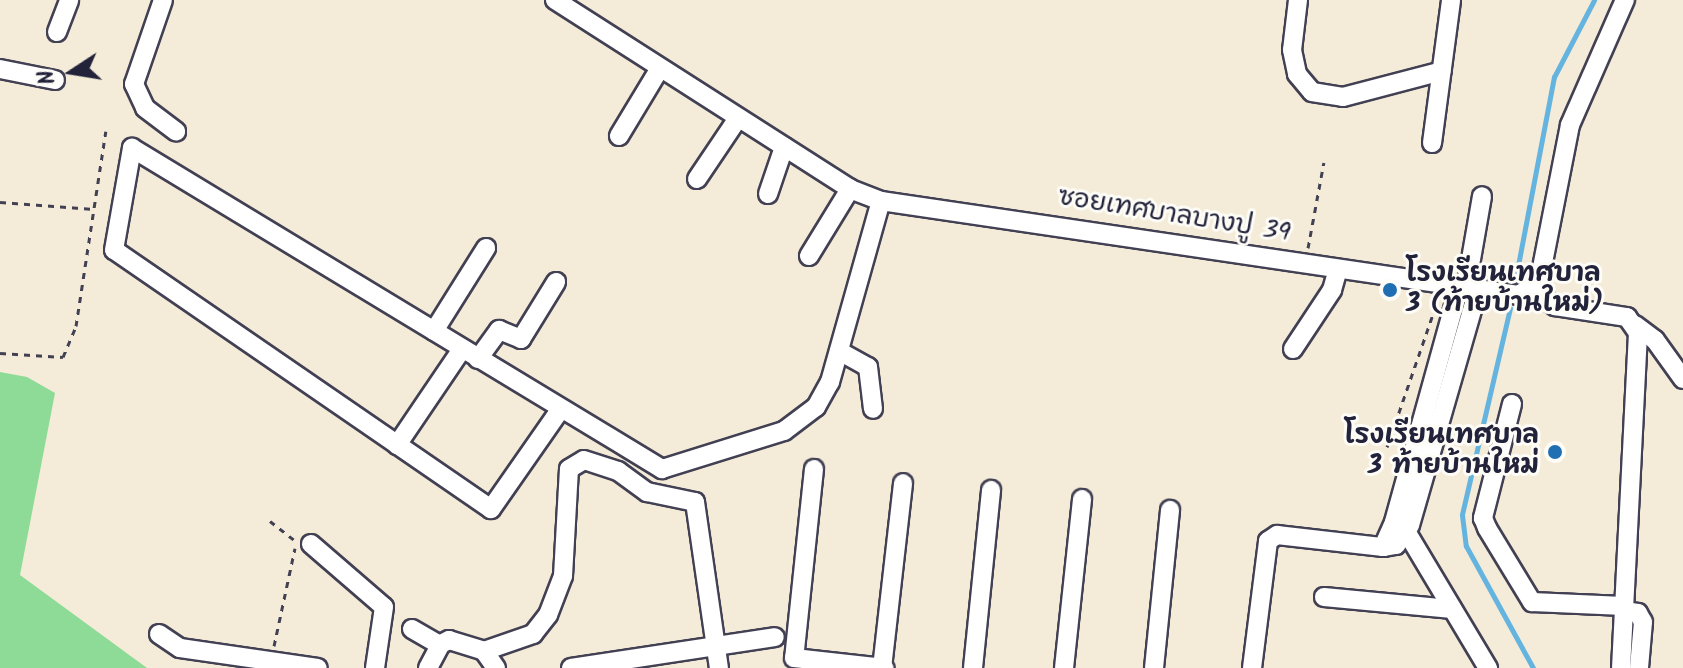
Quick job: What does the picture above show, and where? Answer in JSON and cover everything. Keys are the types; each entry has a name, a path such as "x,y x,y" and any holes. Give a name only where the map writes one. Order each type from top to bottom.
{"street":[{"path":"57,32 69,0"},
{"path":"163,0 134,84 145,108 176,131"},
{"name":"ซอยเทศบาลบางปู 39","path":"555,0 579,6 660,68 850,189 881,201 1461,288 1518,295 1533,289"},
{"path":"1298,0 1292,50 1297,74 1312,92 1343,97 1442,71"},
{"path":"1432,143 1451,0"},
{"path":"1620,1 1570,125 1543,271 1533,289 1545,303 1627,317 1655,340 1683,379"},
{"path":"619,136 660,68"},
{"path":"0,69 55,80"},
{"path":"697,179 738,118"},
{"path":"768,194 784,147"},
{"path":"560,410 491,509 114,250 132,148 434,331 651,466 676,467 799,423 816,407 839,351 881,201"},
{"path":"809,256 850,189"},
{"path":"1252,668 1268,541 1277,535 1383,547 1396,545 1406,531 1482,196"},
{"path":"434,331 486,248"},
{"path":"1293,349 1332,290 1338,269"},
{"path":"397,445 470,354 499,330 521,339 556,282"},
{"path":"1383,547 1394,522 1461,288"},
{"path":"1621,668 1639,350 1635,325"},
{"path":"839,351 868,367 873,409"},
{"path":"1512,404 1483,518 1487,528 1528,600 1624,608 1638,613 1643,622 1639,668"},
{"path":"428,668 440,645 449,640 484,651 533,634 548,615 563,576 569,469 584,460 618,471 647,492 695,502 719,668"},
{"path":"814,469 794,658 821,664 883,668 903,483"},
{"path":"973,668 991,490"},
{"path":"1064,668 1082,499"},
{"path":"1154,668 1170,510"},
{"path":"1406,531 1488,668"},
{"path":"311,544 383,605 375,668"},
{"path":"1324,597 1452,609"},
{"path":"412,629 440,645"},
{"path":"159,634 180,648 318,668"},
{"path":"571,668 775,637"},
{"path":"484,651 496,668"}],"path":[{"path":"0,353 63,357 76,326 106,131"},
{"path":"1305,264 1324,162"},
{"path":"0,202 94,209"},
{"path":"1387,447 1461,288"},
{"path":"270,521 288,530 295,547 270,662"}],"green space":[{"path":"0,372 27,377 55,393 20,575 147,668 0,668"}],"waterway":[{"path":"1515,281 1554,77 1594,0"},
{"path":"1510,308 1462,515 1466,546 1533,668"}],"place":[{"name":"โรงเรียนเทศบาล 3 (ท้ายบ้านใหม่)","path":"1390,290"},
{"name":"โรงเรียนเทศบาล 3 ท้ายบ้านใหม่","path":"1555,452"}]}
